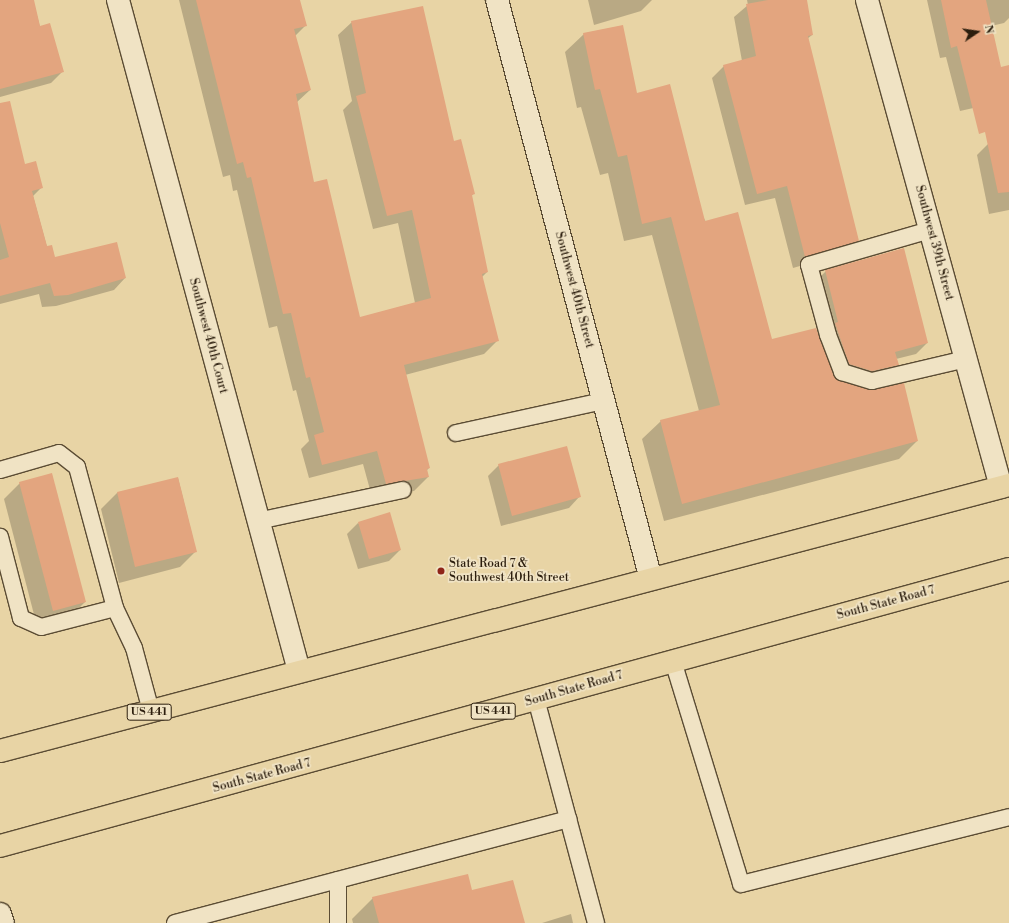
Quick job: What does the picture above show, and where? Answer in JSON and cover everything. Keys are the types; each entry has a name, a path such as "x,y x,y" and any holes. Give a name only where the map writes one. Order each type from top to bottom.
{"main road":[{"name":"US 441","path":"0,751 298,671 1005,486"},
{"name":"South State Road 7","path":"0,846 1009,569"}],"street":[{"name":"Southwest 40th Court","path":"118,0 298,671"},
{"name":"Southwest 40th Street","path":"497,0 651,579"},
{"name":"Southwest 39th Street","path":"868,0 966,359 1005,486"},
{"path":"0,914 3,923"}],"lane":[{"path":"930,230 809,265 828,335 842,372 872,381 966,359"},
{"path":"456,433 603,402"},
{"path":"0,470 59,453 78,467 115,608 134,648 151,711"},
{"path":"258,521 403,490"},
{"path":"0,536 21,618 42,627 115,608"},
{"path":"673,660 741,884 1009,817"},
{"path":"536,699 596,923"},
{"path":"175,923 568,819"},
{"path":"338,880 338,923"}],"building":[{"path":"0,0 34,0 40,26 50,23 64,72 0,89"},
{"path":"196,0 300,0 307,26 294,29 311,90 296,94 314,182 327,179 360,317 431,298 412,210 387,216 356,96 366,93 351,21 423,6 454,141 461,139 475,194 472,195 488,272 482,274 499,341 404,365 430,468 427,469 429,477 386,484 377,451 322,465 314,435 324,432 310,377 306,378 291,313 283,314 251,177 247,178 243,162 237,164"},
{"path":"768,0 807,0 813,35 808,36 859,241 805,257 787,186 757,194 723,65 756,56 746,4"},
{"path":"941,0 986,0 1001,67 1009,65 1009,192 998,193 985,132 979,134 957,46 951,48"},
{"path":"623,25 637,93 670,84 705,221 738,212 772,339 816,328 836,379 870,390 904,383 918,441 682,504 660,420 720,405 671,217 642,224 627,155 618,157 600,89 595,90 583,33"},
{"path":"10,101 25,164 36,161 43,188 32,191 47,246 52,245 55,257 117,242 126,278 68,295 54,296 50,283 0,296 0,260 9,257 0,223 0,103"},
{"path":"904,248 928,343 895,352 899,365 872,371 849,364 835,323 838,322 825,270"},
{"path":"567,446 581,497 512,516 498,464"},
{"path":"52,473 86,602 53,611 19,482"},
{"path":"178,477 197,552 135,567 117,492"},
{"path":"390,512 401,550 369,559 358,522"},
{"path":"468,874 472,890 513,880 525,923 379,923 372,897"}],"place":[{"name":"State Road 7 & Southwest 40th Street","path":"441,571"}]}
